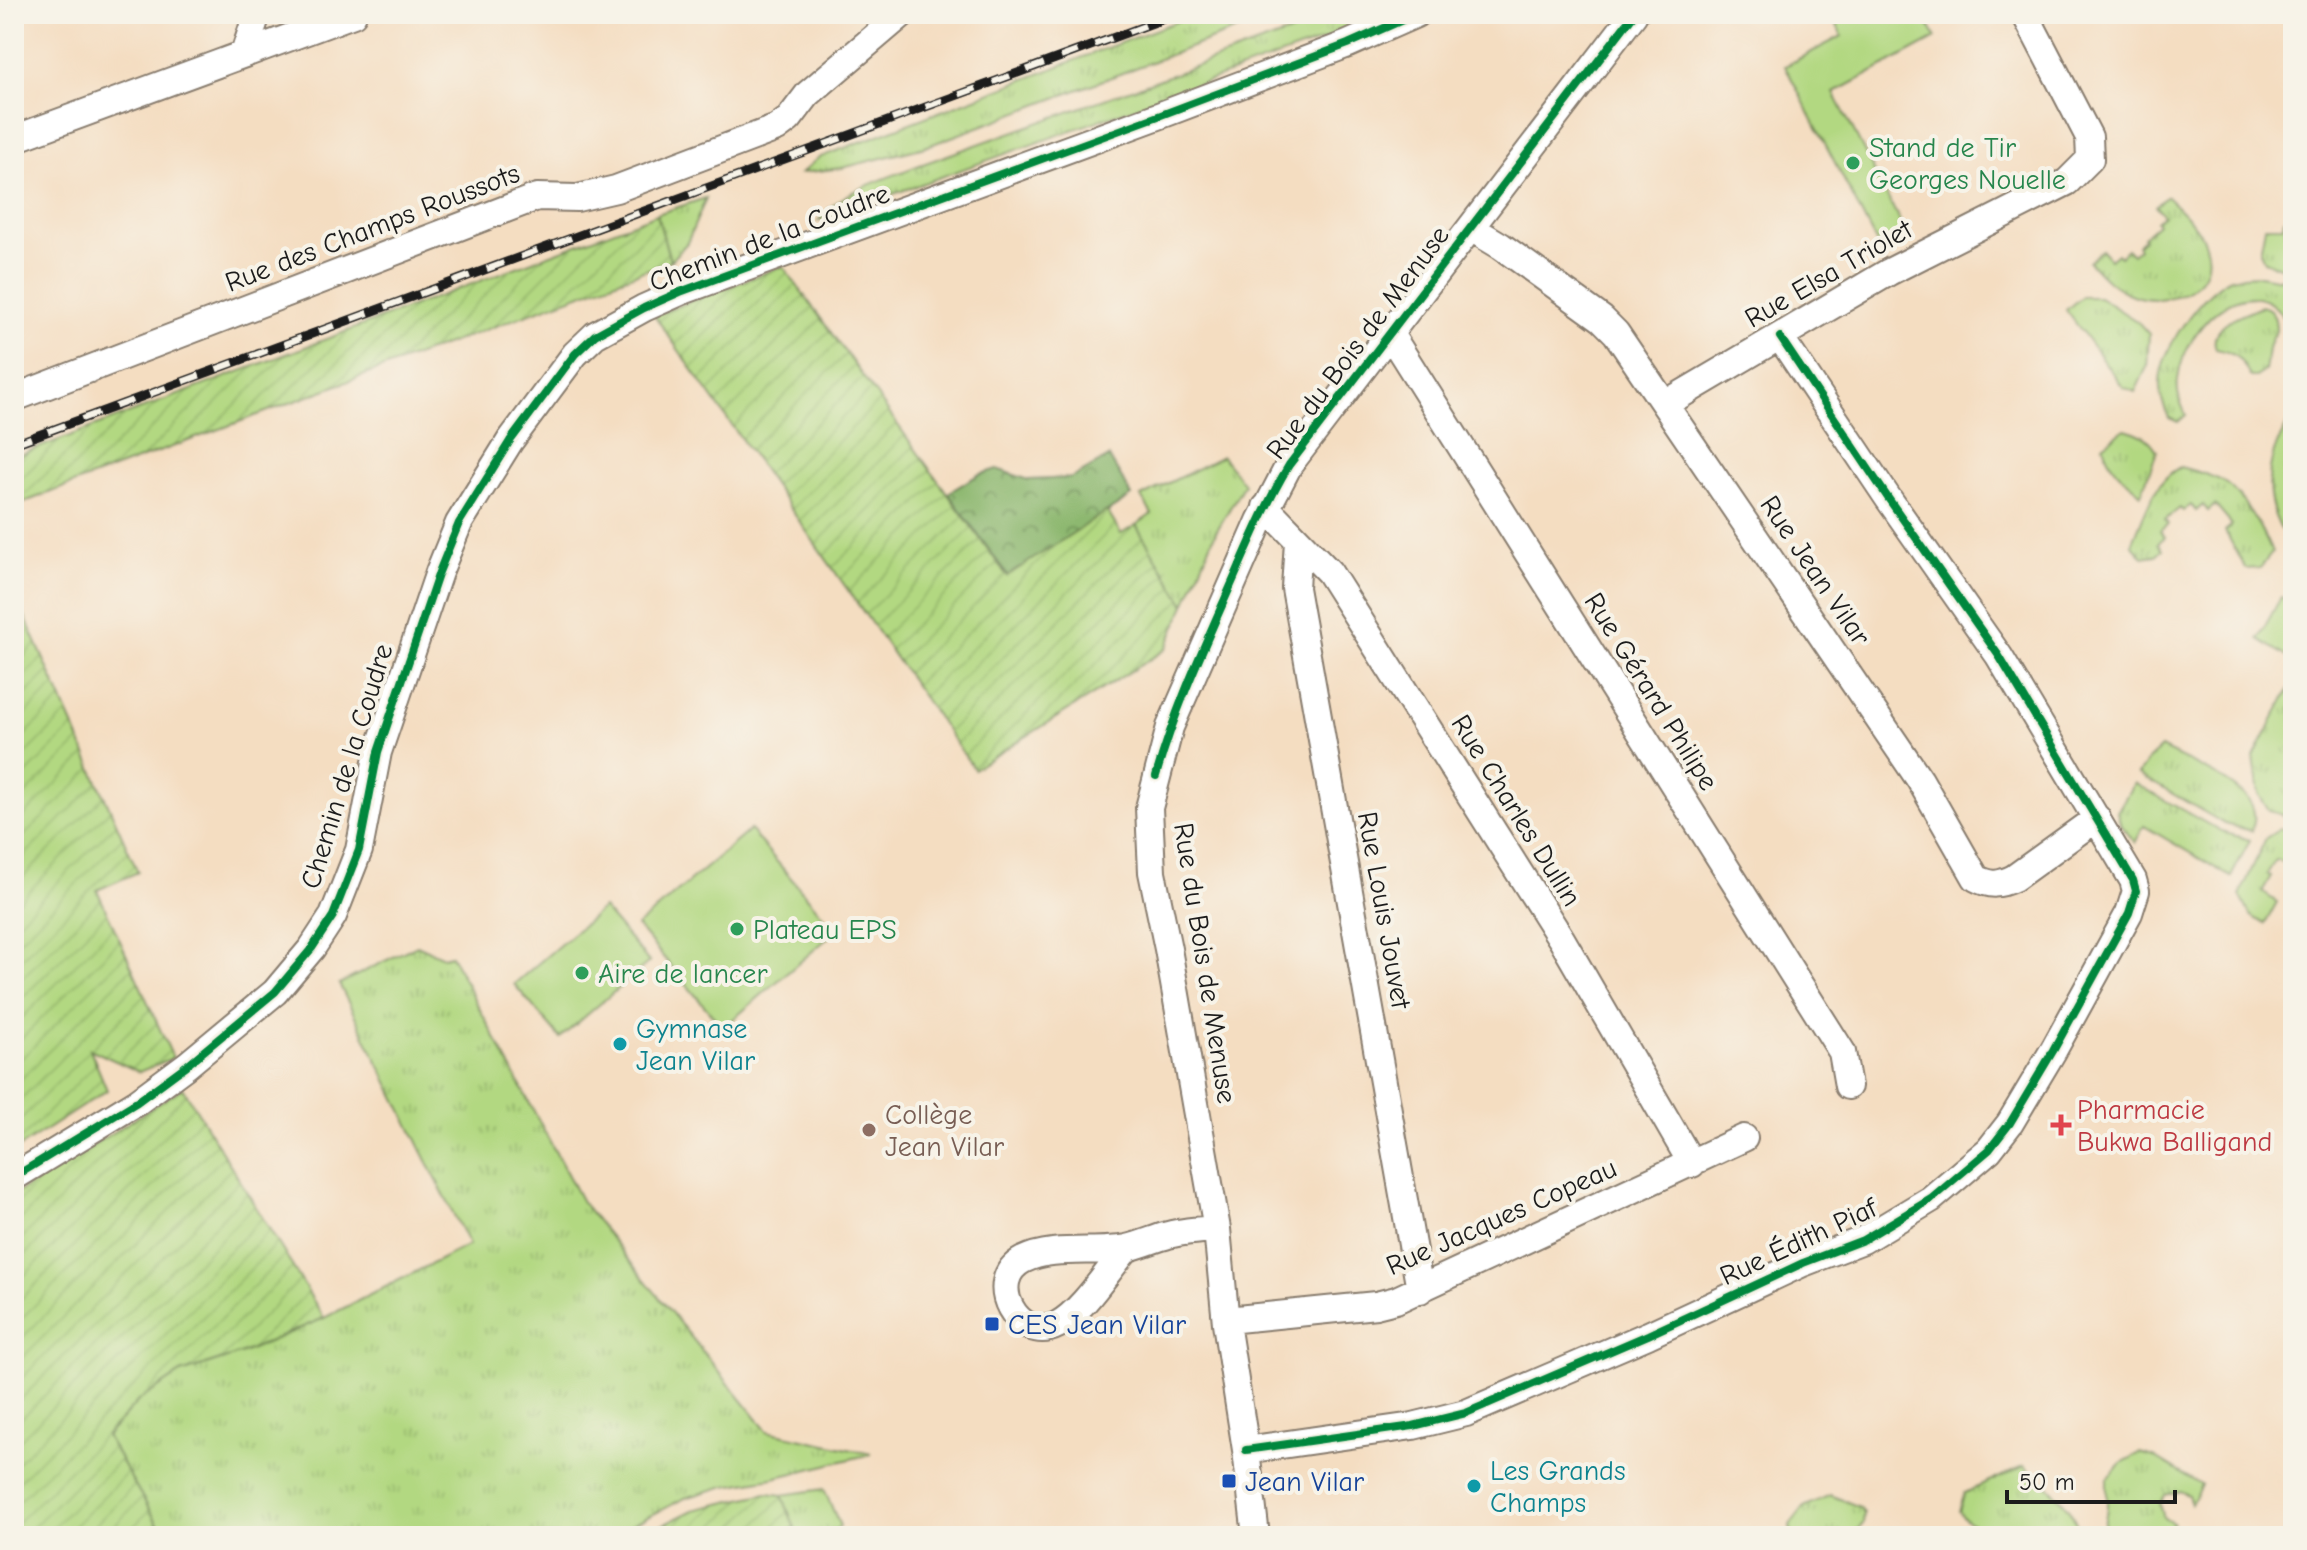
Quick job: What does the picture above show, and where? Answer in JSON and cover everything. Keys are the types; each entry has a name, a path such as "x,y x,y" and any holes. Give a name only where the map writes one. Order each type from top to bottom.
{"street":[{"path":"244,54 257,14"},
{"path":"14,139 353,14"},
{"name":"Rue des Champs Roussots","path":"14,398 537,197 577,198 616,189 777,128 789,119 808,94 902,14"},
{"name":"Chemin de la Coudre","path":"14,1177 137,1102 187,1065 275,992 312,948 333,916 359,850 378,752 439,572 459,523 518,429 575,354 595,335 680,292 1348,44 1416,14"},
{"name":"Rue du Bois de Menuse","path":"1256,1536 1226,1323 1217,1229 1152,872 1149,808 1170,727 1266,507 1289,465 1634,14"},
{"name":"Rue Elsa Triolet","path":"1665,404 1889,272 2067,182 2090,159 2089,137 2025,14"},
{"name":"Rue Jean Vilar","path":"1471,228 1602,319 1616,333 1920,780 1976,878 1987,884 1999,885 2014,878 2097,818"},
{"name":"Rue Gérard Philipe","path":"1390,334 1842,1052 1848,1086"},
{"name":"Rue Édith Piaf","path":"1246,1450 1413,1426 1466,1413 1634,1341 1803,1263 1863,1240 1931,1199 1978,1160 2010,1123 2132,906 2136,891 2133,880 1999,656 1780,337"},
{"name":"Rue Charles Dullin","path":"1266,507 1329,572 1562,940 1692,1164"},
{"name":"Rue Louis Jouvet","path":"1298,541 1295,588 1420,1290"},
{"name":"Rue Jacques Copeau","path":"1226,1323 1237,1319 1376,1305 1396,1300 1744,1138"},
{"path":"1127,1248 1179,1233 1217,1229"}],"green space":[{"path":"1196,14 1279,14 925,147 842,168 801,173 818,158"},
{"path":"1342,14 1382,14 1343,33 818,221 838,201 877,181"},
{"name":"Stand de Tir Georges Nouelle","path":"1832,14 1869,14 1872,21 1885,14 1923,14 1936,38 1834,93 1906,233 1878,246 1785,66 1842,36"},
{"path":"2166,196 2202,237 2208,259 2205,272 2198,283 2174,296 2160,299 2132,295 2108,281 2089,261 2102,250 2110,259 2117,253 2120,256 2127,249 2132,254 2139,248 2137,245 2143,237 2158,224 2156,221 2163,215 2156,206"},
{"path":"706,198 687,243 670,261 657,214"},
{"path":"2293,204 2293,272 2264,261 2260,252 2265,226 2283,226"},
{"path":"657,214 670,261 14,506 14,457"},
{"path":"783,266 1007,576 1107,511 1121,534 1136,525 1185,605 1166,649 974,769 654,315"},
{"path":"2260,275 2293,281 2293,340 2281,314 2265,300 2247,297 2228,304 2210,317 2184,357 2178,389 2186,415 2178,422 2169,418 2160,391 2162,369 2184,324 2218,286 2240,276"},
{"path":"2081,297 2099,297 2138,322 2149,334 2147,367 2135,392 2123,387 2066,310"},
{"path":"2261,306 2273,315 2276,331 2269,345 2265,371 2250,377 2237,358 2216,349 2215,340 2228,321"},
{"path":"2293,414 2293,546 2279,526 2271,504 2269,479 2275,450"},
{"path":"2125,429 2144,437 2157,451 2141,494 2113,466 2103,445"},
{"path":"1222,456 1244,484 1216,532 1185,605 1136,525 1152,514 1141,497"},
{"path":"1109,457 1132,496 1008,576 948,493 978,475 997,469 1029,480 1072,478"},
{"path":"2180,467 2222,481 2244,503 2272,553 2260,568 2246,569 2225,531 2232,525 2215,505 2208,511 2203,505 2196,511 2191,505 2183,511 2180,508 2165,520 2168,524 2160,531 2165,537 2158,543 2163,549 2156,555 2143,557 2132,544 2156,491"},
{"path":"14,592 138,872 97,890 173,1058 139,1072 90,1049 107,1090 14,1151"},
{"path":"2281,597 2293,603 2292,660 2258,639"},
{"path":"2293,682 2293,818 2269,811 2259,795 2254,757"},
{"path":"2161,748 2225,781 2246,797 2254,812 2252,831 2225,824 2138,774"},
{"path":"2134,783 2222,832 2250,840 2231,877 2144,826 2135,843 2120,823 2117,812"},
{"path":"2280,829 2293,829 2293,862 2290,866 2276,859 2267,874 2271,876 2262,892 2277,902 2265,924 2250,915 2240,895 2266,838"},
{"name":"Plateau EPS","path":"750,830 836,931 723,1028 637,926"},
{"name":"Aire de lancer","path":"603,908 649,962 560,1038 514,984"},
{"path":"417,945 443,957 451,955 582,1202 767,1431 871,1454 685,1498 610,1536 165,1536 106,1436 138,1401 181,1373 242,1353 324,1318 469,1245 339,984"},
{"path":"183,1088 324,1318 242,1353 181,1373 138,1401 106,1436 165,1536 14,1536 14,1195"},
{"path":"2140,1453 2154,1457 2201,1485 2191,1504 2188,1495 2180,1491 2165,1495 2160,1504 2164,1518 2173,1523 2169,1536 2102,1535 2107,1509 2107,1478 2123,1462"},
{"path":"2024,1466 2066,1505 2080,1536 2031,1538 1998,1535 1970,1523 1959,1511 1965,1493"},
{"path":"824,1489 840,1526 828,1536 798,1536 782,1495"},
{"path":"767,1493 782,1495 798,1536 641,1536 693,1510"},
{"path":"1830,1495 1860,1507 1864,1513 1863,1524 1851,1536 1791,1536 1790,1525 1804,1507"}],"railway":[{"path":"14,444 1177,14"}],"cycle path":[{"path":"14,1177 137,1102 187,1065 275,992 312,948 333,916 359,850 378,752 439,572 459,523 510,441 575,354 595,335 680,292 1161,115 1348,44 1416,14"},
{"path":"1156,776 1198,660 1257,527 1289,465 1634,14"},
{"path":"1246,1450 1413,1426 1466,1413 1648,1335 1803,1263 1863,1240 1931,1199 1989,1150 2010,1123 2129,913 2136,891 2133,880 1999,656 1780,337"}],"place":[{"name":"Stand de Tir Georges Nouelle","path":"1853,163"},
{"name":"Plateau EPS","path":"737,929"},
{"name":"Aire de lancer","path":"582,973"},
{"name":"Gymnase Jean Vilar","path":"620,1044"},
{"name":"Pharmacie Bukwa Balligand","path":"2061,1125"},
{"name":"Collège Jean Vilar","path":"869,1130"},
{"name":"CES Jean Vilar","path":"992,1324"},
{"name":"Jean Vilar","path":"1229,1481"},
{"name":"Les Grands Champs","path":"1474,1486"}]}
